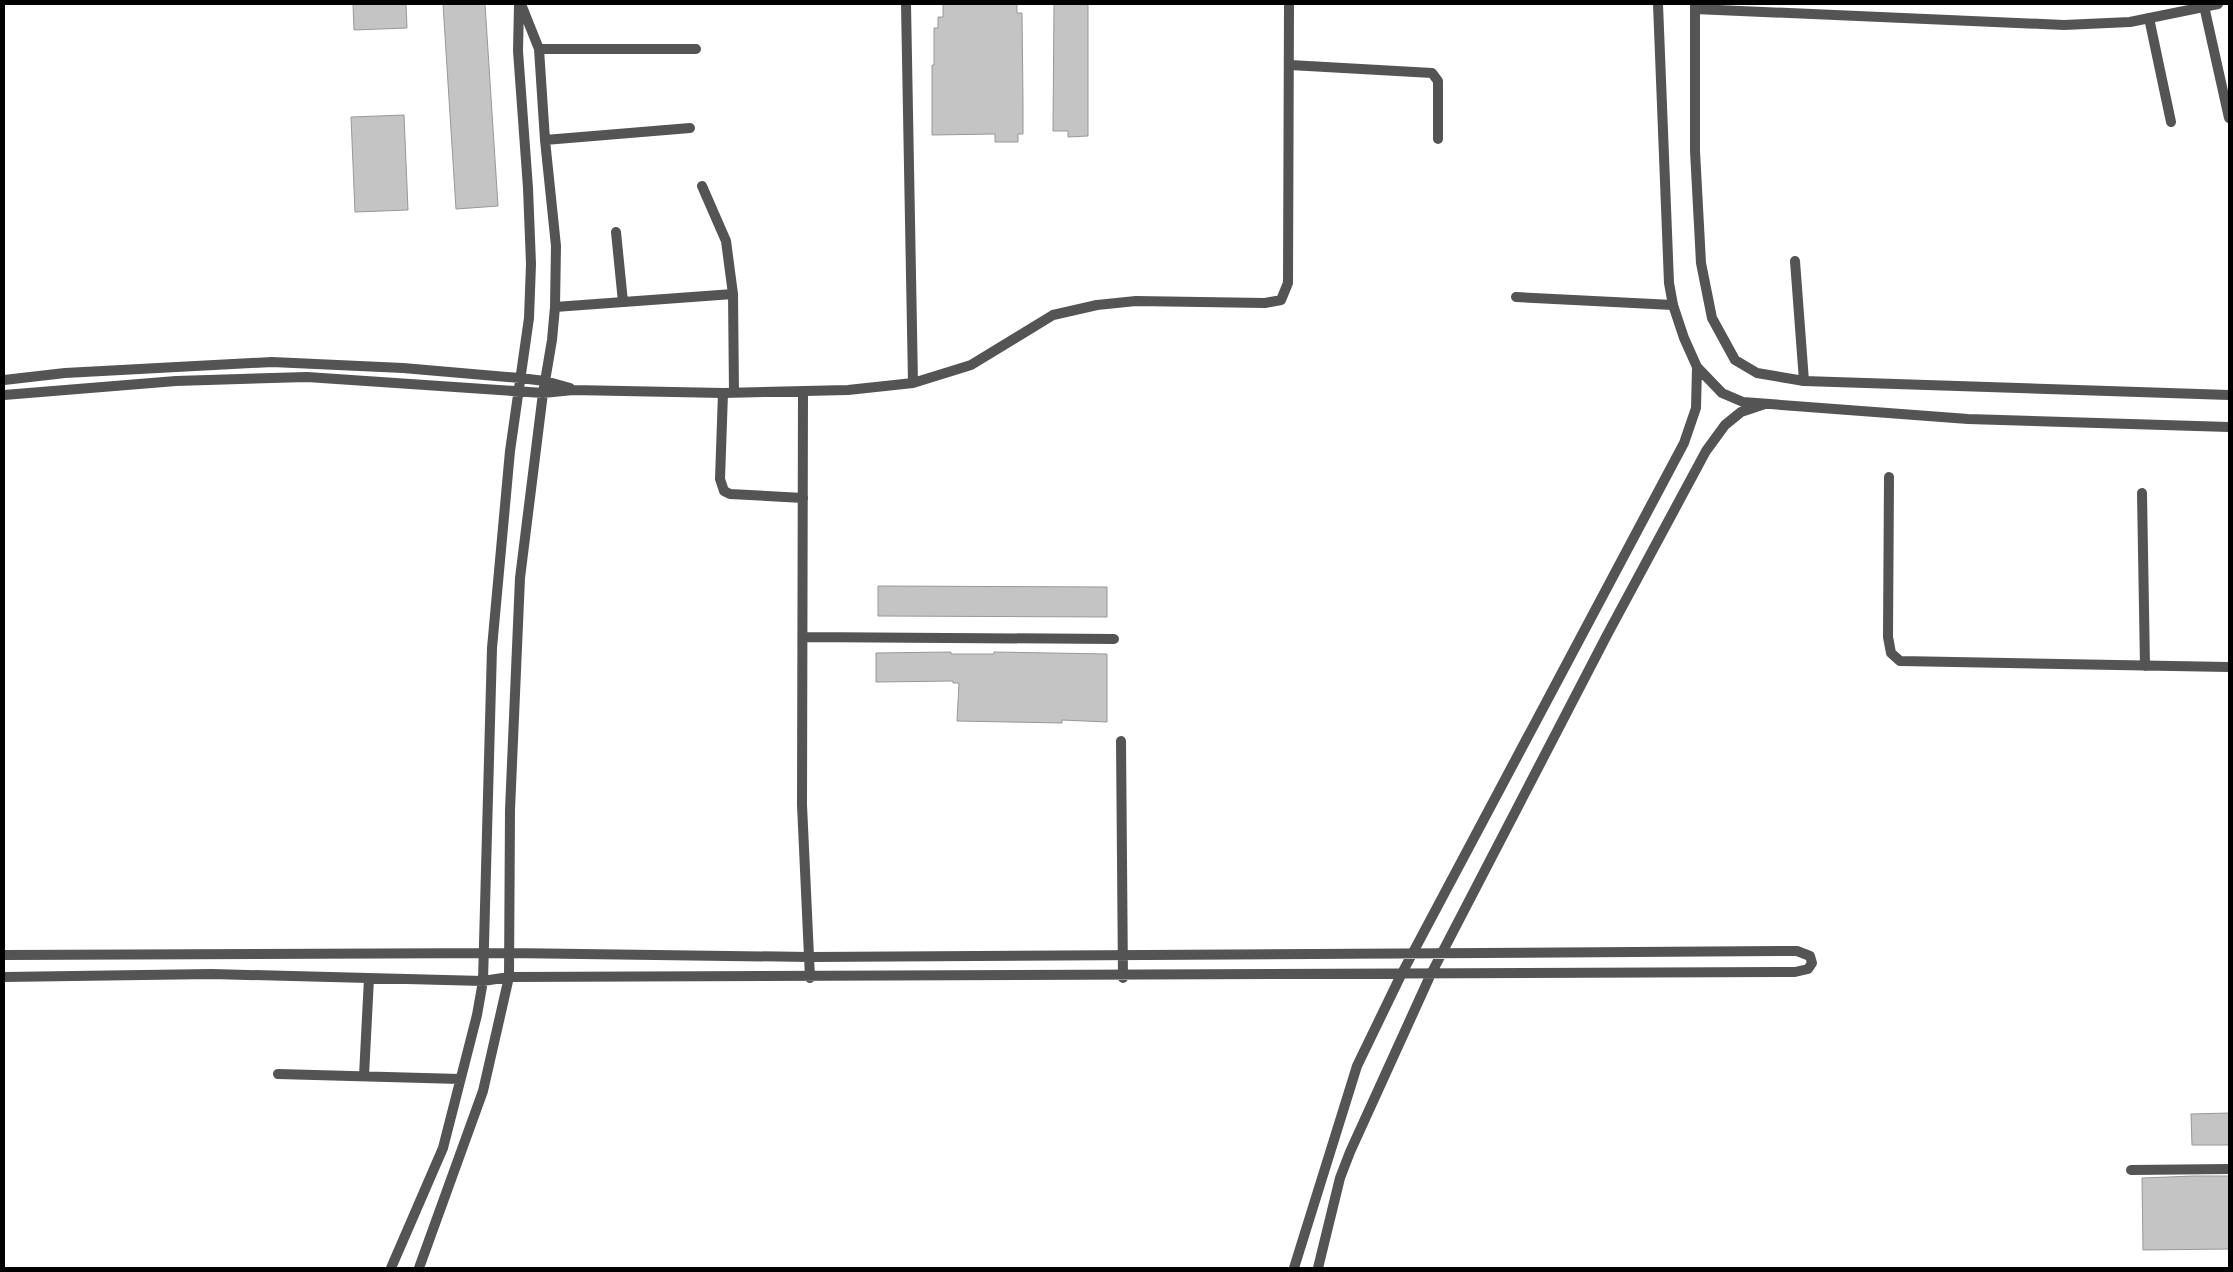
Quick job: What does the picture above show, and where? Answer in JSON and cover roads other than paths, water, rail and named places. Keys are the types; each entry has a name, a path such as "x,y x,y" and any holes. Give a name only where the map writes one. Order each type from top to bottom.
{"street":[{"path":"419,1268 483,1092 509,977 510,810 520,578 555,306 556,246 545,140 539,49 520,4"},
{"path":"390,1268 442,1148 484,981 492,648 509,461 529,318 531,264 528,188 518,51 520,4"},
{"path":"906,4 913,383"},
{"path":"4,395 176,381 307,377 543,393 573,390 734,393 848,390 913,383 971,365 1053,315 1097,305 1136,301 1265,303 1282,300 1288,283 1289,4"},
{"path":"1658,4 1668,283 1684,338 1697,367 1722,393 1743,402 1968,419 2229,427"},
{"path":"2218,4 2130,22 2064,25 1695,7 1695,151 1701,263 1712,318 1735,360 1757,374 1804,381 2229,395"},
{"path":"2204,6 2229,118"},
{"path":"2149,18 2171,122"},
{"path":"539,49 696,48"},
{"path":"1290,65 1432,73 1438,81 1438,139"},
{"path":"545,140 690,128"},
{"path":"702,186 726,241 732,294 734,393"},
{"path":"616,232 623,302"},
{"path":"1795,261 1804,381"},
{"path":"555,306 732,294"},
{"path":"1516,297 1673,305"},
{"path":"4,380 66,373 272,362 403,368 520,378 545,381 573,390"},
{"path":"1294,1268 1357,1066 1413,952 1684,443 1696,408 1697,367"},
{"path":"803,391 802,805 810,978"},
{"path":"723,393 720,479 724,491 730,494 803,498"},
{"path":"1318,1268 1340,1178 1430,976 1608,634 1706,451 1725,425 1742,412 1765,404"},
{"path":"1889,477 1888,637 1891,653 1900,661 2229,667"},
{"path":"2142,493 2146,666"},
{"path":"803,637 1114,639"},
{"path":"1121,741 1123,978"},
{"path":"4,955 509,953 810,957 1797,951 1810,956 1812,963 1808,969 1795,972 1430,976 1123,978 509,977 484,981 212,974 4,977"},
{"path":"364,1076 369,978"},
{"path":"278,1074 460,1079"},
{"path":"2131,1170 2229,1169"}]}
